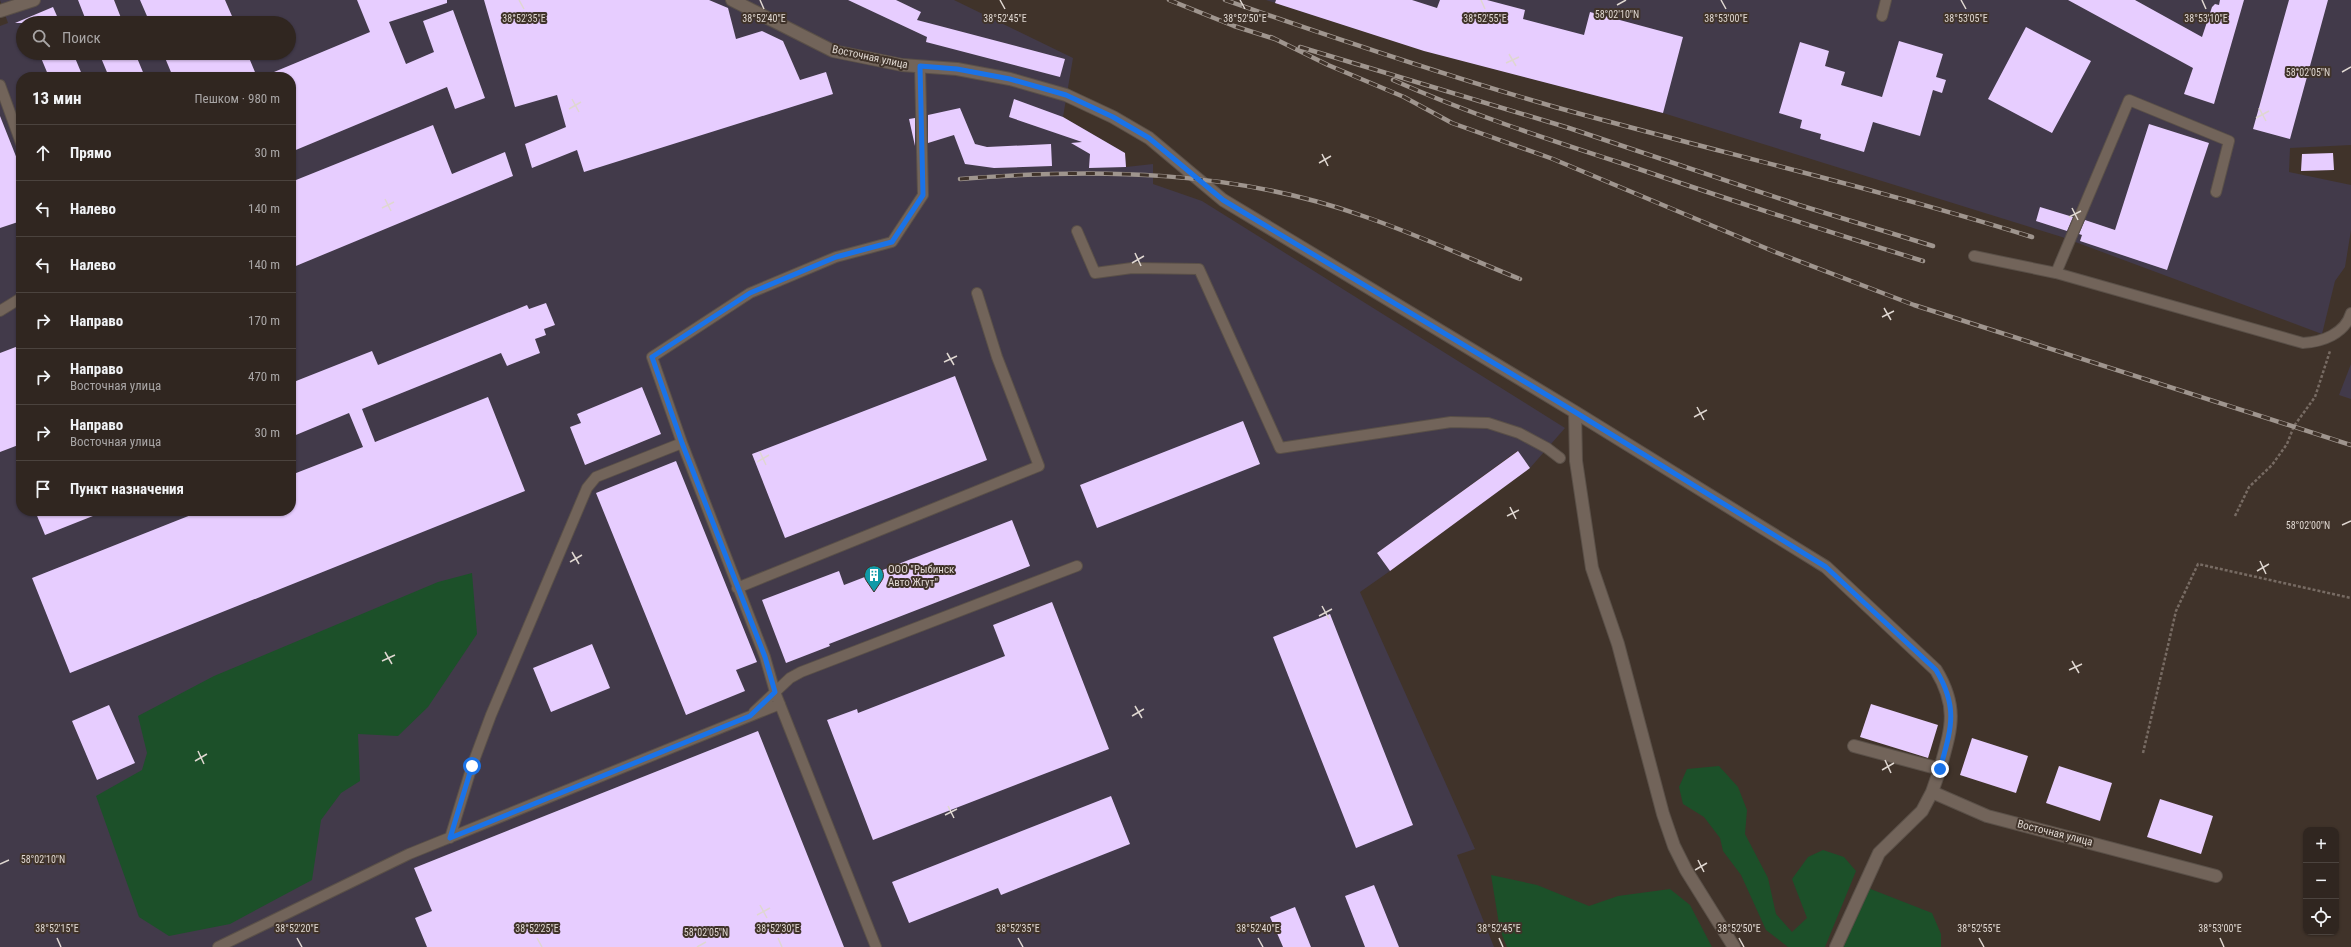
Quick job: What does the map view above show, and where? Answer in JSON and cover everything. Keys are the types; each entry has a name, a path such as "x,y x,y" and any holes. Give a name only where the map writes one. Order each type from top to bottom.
{"street":[{"path":"0,11 34,0"},
{"name":"Восточная улица","path":"732,0 833,51 920,66 957,69 1010,79 1066,95 1113,117 1149,138 1223,200 1575,412 1826,567 1936,670 1947,688 1951,708 1950,731 1932,792 1987,816 2108,846 2216,876"},
{"path":"1575,412 1576,461 1592,568 1618,644 1663,814 1674,846 1686,870 1734,947"},
{"path":"1854,746 1940,769"},
{"path":"1836,947 1879,853 1922,811 1932,792"}],"lane":[{"path":"1882,16 1886,0"},
{"path":"876,947 775,692 765,657 737,588 724,547 682,443 652,357 750,293 836,257 892,242 923,195 920,66"},
{"path":"0,85 16,129"},
{"path":"2056,273 2129,100 2229,141 2216,192"},
{"path":"1077,231 1095,273 1132,268 1199,270 1280,448 1451,422 1473,422 1488,423 1520,433 1547,448 1560,458"},
{"path":"1974,256 2056,273 2302,343 2320,342 2336,333 2351,312"},
{"path":"737,588 1039,466 997,357 977,293"},
{"path":"0,311 16,301"},
{"path":"450,838 472,766 491,714 587,488 596,478 682,443"},
{"path":"750,716 790,678 801,672 1077,566"},
{"path":"218,947 336,888 450,838 780,704"}],"path":[{"path":"2235,516 2249,487 2272,465 2287,444 2294,426 2315,397 2336,333"},
{"path":"2143,753 2176,612 2198,564 2351,598"}],"shaded area":[{"path":"0,0 954,0 1073,58 1063,117 1125,153 1126,167 1153,164 1153,184 1202,201 1565,428 1530,468 1517,451 1377,553 1390,571 1360,592 1475,849 1457,855 1494,947 0,947 0,26 8,23"},
{"path":"1266,0 2351,0 2351,145 2290,148 2289,172 2351,185 2351,230 2345,267 2335,281 2322,334 2062,237 1663,113 1426,51"},
{"path":"2351,364 2351,399 2339,395"}],"green space":[{"path":"472,573 477,634 428,707 398,736 358,734 360,781 341,793 321,820 312,880 230,924 169,936 139,917 96,796 142,770 147,753 138,716 214,676 438,582"},
{"path":"1719,766 1738,787 1747,810 1745,834 1768,878 1776,914 1792,932 1807,918 1792,879 1808,857 1823,850 1844,857 1856,871 1825,947 1788,947 1766,930 1741,875 1723,851 1720,838 1704,817 1683,804 1679,787 1687,769"},
{"path":"1491,875 1537,885 1589,906 1618,896 1670,889 1690,905 1712,947 1507,947 1500,930"},
{"path":"1868,888 1932,913 1941,934 1941,947 1840,947"}],"building":[{"path":"78,0 114,0 120,16 84,16"},
{"path":"140,0 225,0 232,16 147,16"},
{"path":"357,0 447,0 447,3 389,22 406,64 434,52 423,21 453,10 485,98 455,109 447,87 296,150 296,72 274,72 370,32"},
{"path":"484,0 709,0 728,8 736,39 762,31 783,41 800,80 826,72 833,94 584,172 577,150 532,168 525,144 566,127 557,95 515,107"},
{"path":"848,0 896,0 921,12 917,20 1065,59 1060,77 926,42 927,37"},
{"path":"1276,0 1412,0 1437,8 1440,0 1487,0 1525,10 1523,19 1584,35 1590,12 1683,37 1663,113 1424,51 1275,3"},
{"path":"2068,0 2135,0 2202,37 2212,7 2215,4 2219,5 2220,0 2244,0 2214,104 2184,94 2193,68"},
{"path":"2289,0 2328,0 2290,139 2253,129"},
{"path":"53,7 57,16 32,16"},
{"path":"2026,27 2091,61 2052,133 1988,99"},
{"path":"1899,41 1943,54 1936,77 1946,80 1942,93 1933,90 1920,136 1873,122 1864,152 1820,139 1821,134 1800,128 1802,120 1779,113 1800,42 1829,51 1825,66 1845,72 1841,85 1882,97"},
{"path":"42,60 76,60 81,72 47,72"},
{"path":"102,60 138,60 143,72 107,72"},
{"path":"166,60 250,60 255,72 171,72"},
{"path":"1014,99 1063,117 1125,153 1126,167 1089,168 1090,154 1071,143 1082,142 1009,117"},
{"path":"960,108 975,144 987,147 1051,144 1052,166 994,168 965,164 954,135 928,143 928,115"},
{"path":"0,116 16,156 16,223 0,228"},
{"path":"915,118 915,146 909,119"},
{"path":"2149,124 2209,143 2167,270 2080,241 2082,235 2079,234 2085,220 2115,230"},
{"path":"433,125 452,174 505,152 513,176 296,266 296,180"},
{"path":"2333,153 2334,170 2301,171 2302,154"},
{"path":"2040,207 2073,217 2067,231 2036,221"},
{"path":"546,303 555,325 544,329 546,335 535,339 540,353 507,366 501,353 362,409 375,442 488,397 525,491 70,673 32,578 188,516 296,516 296,473 363,447 349,413 296,435 296,381 372,351 378,365 527,305 529,309"},
{"path":"16,347 16,446 0,452 0,353"},
{"path":"955,376 987,460 785,538 752,454"},
{"path":"642,387 661,434 585,465 570,427 581,423 577,414"},
{"path":"1243,421 1260,464 1097,528 1080,485"},
{"path":"1518,451 1530,468 1390,571 1377,553"},
{"path":"676,461 757,662 736,670 745,691 686,715 596,493"},
{"path":"37,516 93,516 45,535"},
{"name":"ООО \"Рыбинск Авто Жгут\"","path":"1012,520 1030,566 829,644 830,646 786,663 762,600 839,571 844,585"},
{"path":"1052,602 1109,749 873,840 827,720 857,709 858,713 1005,656 993,625"},
{"path":"1330,614 1413,825 1356,848 1273,637"},
{"path":"592,644 610,688 551,712 533,668"},
{"path":"1871,704 1938,725 1928,758 1860,737"},
{"path":"109,705 135,763 97,780 72,721"},
{"path":"758,731 844,947 427,947 415,918 432,911 414,868"},
{"path":"1972,738 2028,756 2016,793 1960,775"},
{"path":"2059,766 2112,783 2100,821 2046,803"},
{"path":"1111,796 1130,844 1001,895 998,888 909,923 892,882"},
{"path":"2160,799 2213,816 2201,854 2147,837"},
{"path":"1374,885 1399,947 1365,947 1345,896"},
{"path":"1295,907 1311,947 1283,947 1270,917"}],"railway":[{"path":"1169,0 1234,26 1275,39"},
{"path":"1225,0 1389,56 1555,107 1914,202 2032,237"},
{"path":"1271,37 1328,65 1404,97 1452,123 1553,159 1775,252 1914,305 2351,445"},
{"path":"1300,47 1569,128 1799,205 1933,246"},
{"path":"1393,80 1477,114 1535,134 1772,213 1923,261"},
{"path":"960,179 1062,174 1113,174 1164,176 1214,181 1265,189 1314,201 1383,223 1520,279"}],"place":[{"name":"ООО \"Рыбинск Авто Жгут\"","path":"874,592"}],"route":[{"path":"472,766 450,838 750,716 775,692 765,657 736,585 724,547 682,443 652,357 750,293 836,257 892,242 923,195 920,66 957,69 1010,79 1066,95 1113,117 1149,138 1223,200 1575,412 1826,567 1936,670 1947,688 1951,708 1950,731 1940,769"}]}
